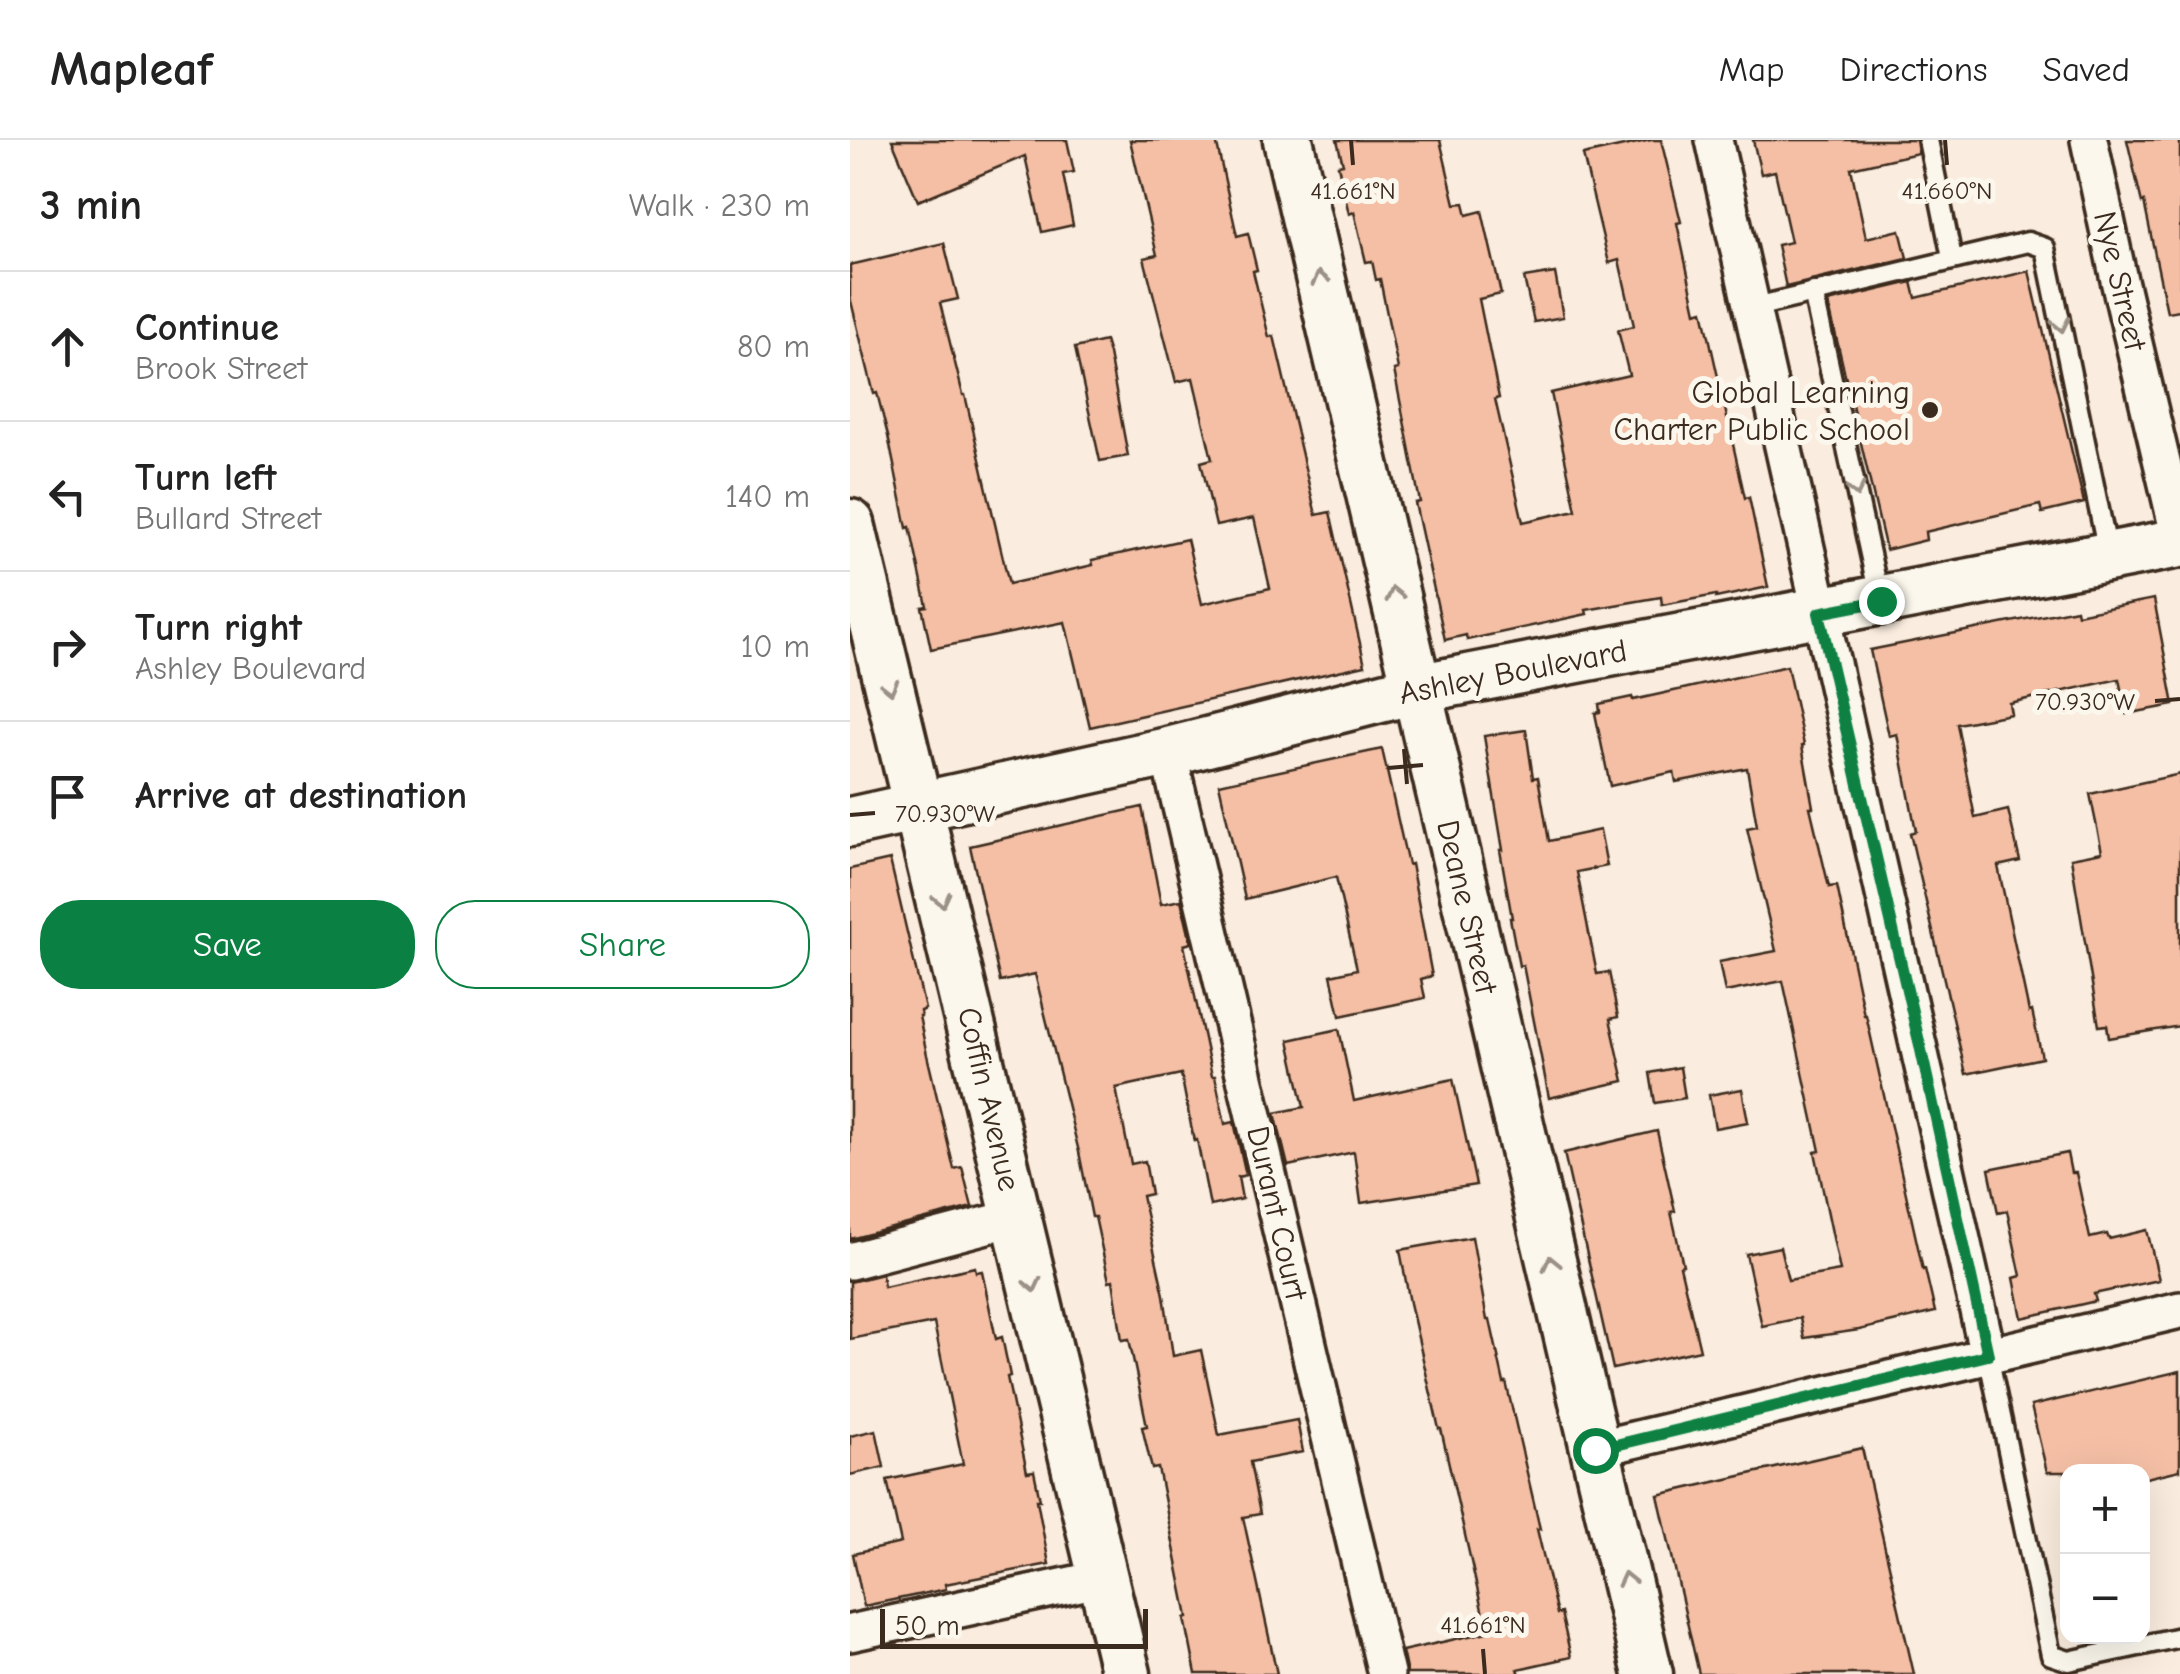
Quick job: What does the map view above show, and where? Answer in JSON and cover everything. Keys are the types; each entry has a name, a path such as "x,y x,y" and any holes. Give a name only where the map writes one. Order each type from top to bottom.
{"main road":[{"name":"Deane Street","path":"1288,140 1648,1674"},
{"name":"Coffin Avenue","path":"850,524 1126,1674"},
{"name":"Ashley Boulevard","path":"850,822 1168,752 1416,690 2180,541"}],"street":[{"path":"1714,140 1988,1355"},
{"name":"Nye Street","path":"2088,140 2180,541"},
{"name":"Durant Court","path":"1168,752 1386,1674"},
{"path":"850,1261 1017,1217"},
{"path":"1595,1450 2180,1310"},
{"path":"850,1633 1103,1578"}],"lane":[{"path":"1928,140 1952,258"},
{"path":"1751,308 2028,242 2045,248 2109,557"},
{"path":"1813,292 1881,601"},
{"path":"1988,1355 2051,1656 2068,1662 2180,1638"}],"building":[{"path":"892,140 1067,140 1074,172 1063,174 1073,225 1042,232 1025,156 918,201"},
{"path":"1130,140 1216,140 1237,236 1248,233 1257,270 1253,271 1269,337 1274,336 1316,515 1330,512 1365,665 1090,727 1065,622 931,649 922,607 927,606 910,527 907,528 888,436 850,297 850,265 944,243 958,299 940,303 1009,584 1187,539 1202,604 1270,588 1254,518 1216,526 1201,462 1212,459 1193,378 1176,382 1144,258 1157,255"},
{"path":"1337,140 1440,140 1455,204 1464,203 1467,215 1482,211 1501,294 1479,299 1499,398 1495,399 1523,522 1576,510 1551,393 1629,375 1618,330 1634,326 1619,260 1609,263 1583,155 1661,140 1681,222 1677,223 1696,312 1703,310 1768,587 1662,605 1661,597 1586,610 1587,614 1467,640 1466,635 1445,640 1415,503 1420,502 1380,279 1376,280 1372,261 1366,262 1354,212 1349,214 1338,165 1343,164"},
{"path":"1753,140 1916,140 1918,153 1851,168 1866,238 1900,230 1907,258 1786,287 1777,245 1791,242 1775,171 1761,174"},
{"path":"2127,140 2180,140 2180,310 2167,312"},
{"path":"2029,271 2084,503 2042,513 2040,505 1925,532 1926,540 1886,550 1828,302 1912,282 1916,298"},
{"path":"1555,273 1563,317 1534,322 1524,278"},
{"path":"1105,341 1128,456 1100,461 1075,348"},
{"path":"2154,599 2174,705 2126,714 2119,679 2009,703 2011,714 1957,724 1975,818 2008,810 2020,861 1998,866 2042,1058 1966,1074 1910,833 1916,831 1897,734 1889,736 1870,650 2076,609 2077,614"},
{"path":"1787,666 1804,745 1810,807 1829,887 1837,886 1935,1312 1804,1338 1800,1318 1762,1326 1746,1254 1780,1247 1788,1280 1840,1271 1815,1152 1820,1151 1783,981 1725,992 1719,962 1776,951 1747,828 1757,826 1747,768 1676,782 1674,772 1610,786 1595,713 1600,712 1599,704"},
{"path":"1526,730 1549,841 1600,830 1607,866 1577,872 1597,974 1609,972 1618,1017 1610,1019 1624,1081 1549,1098 1510,918 1484,736"},
{"path":"1382,749 1408,865 1411,864 1432,976 1421,979 1425,998 1340,1016 1331,975 1357,969 1336,877 1245,899 1219,784"},
{"path":"2180,774 2180,1026 2109,1038 2107,1025 2099,1026 2071,858 2102,852 2090,794"},
{"path":"1142,807 1161,904 1181,900 1191,943 1184,945 1212,1076 1225,1124 1234,1122 1246,1175 1238,1177 1242,1199 1210,1206 1181,1074 1116,1088 1131,1164 1145,1161 1151,1194 1142,1196 1173,1356 1201,1350 1219,1435 1297,1420 1303,1452 1250,1462 1260,1514 1243,1517 1277,1674 1196,1674 1158,1468 1152,1469 1142,1427 1147,1426 1129,1339 1122,1340 1113,1280 1109,1281 1092,1217 1035,974 1000,982 970,846"},
{"path":"890,860 925,1009 919,1016 927,1055 954,1169 962,1167 972,1207 850,1239 850,869"},
{"path":"1339,1029 1354,1101 1453,1079 1476,1185 1361,1203 1354,1152 1288,1166 1275,1113 1304,1107 1289,1040"},
{"path":"1680,1067 1685,1098 1655,1103 1650,1073"},
{"path":"1742,1089 1748,1122 1715,1128 1709,1095"},
{"path":"1657,1131 1675,1211 1671,1212 1683,1265 1680,1266 1700,1350 1613,1369 1564,1153"},
{"path":"2067,1153 2071,1173 2076,1173 2090,1238 2107,1234 2109,1239 2147,1230 2159,1280 2094,1294 2096,1301 2022,1318 2014,1278 2021,1276 2007,1211 1998,1213 1989,1169"},
{"path":"1472,1237 1487,1320 1506,1382 1557,1614 1561,1613 1571,1657 1518,1669 1520,1674 1407,1674 1402,1651 1487,1632 1400,1250"},
{"path":"975,1267 976,1272 982,1271 996,1339 1002,1337 1027,1472 1034,1471 1049,1564 945,1584 946,1589 864,1606 853,1554 901,1543 887,1480 963,1464 934,1323 850,1339 850,1282 882,1274 884,1287"},
{"path":"2180,1371 2180,1470 2150,1477 2150,1464 2060,1464 2060,1472 2047,1472 2031,1406"},
{"path":"876,1430 884,1467 850,1475 850,1436"},
{"path":"1862,1448 1914,1674 1699,1674 1658,1495"}],"place":[{"name":"Global Learning Charter Public School","path":"1930,410"}],"route":[{"path":"1595,1450 1988,1355 1819,613 1881,601"}]}
